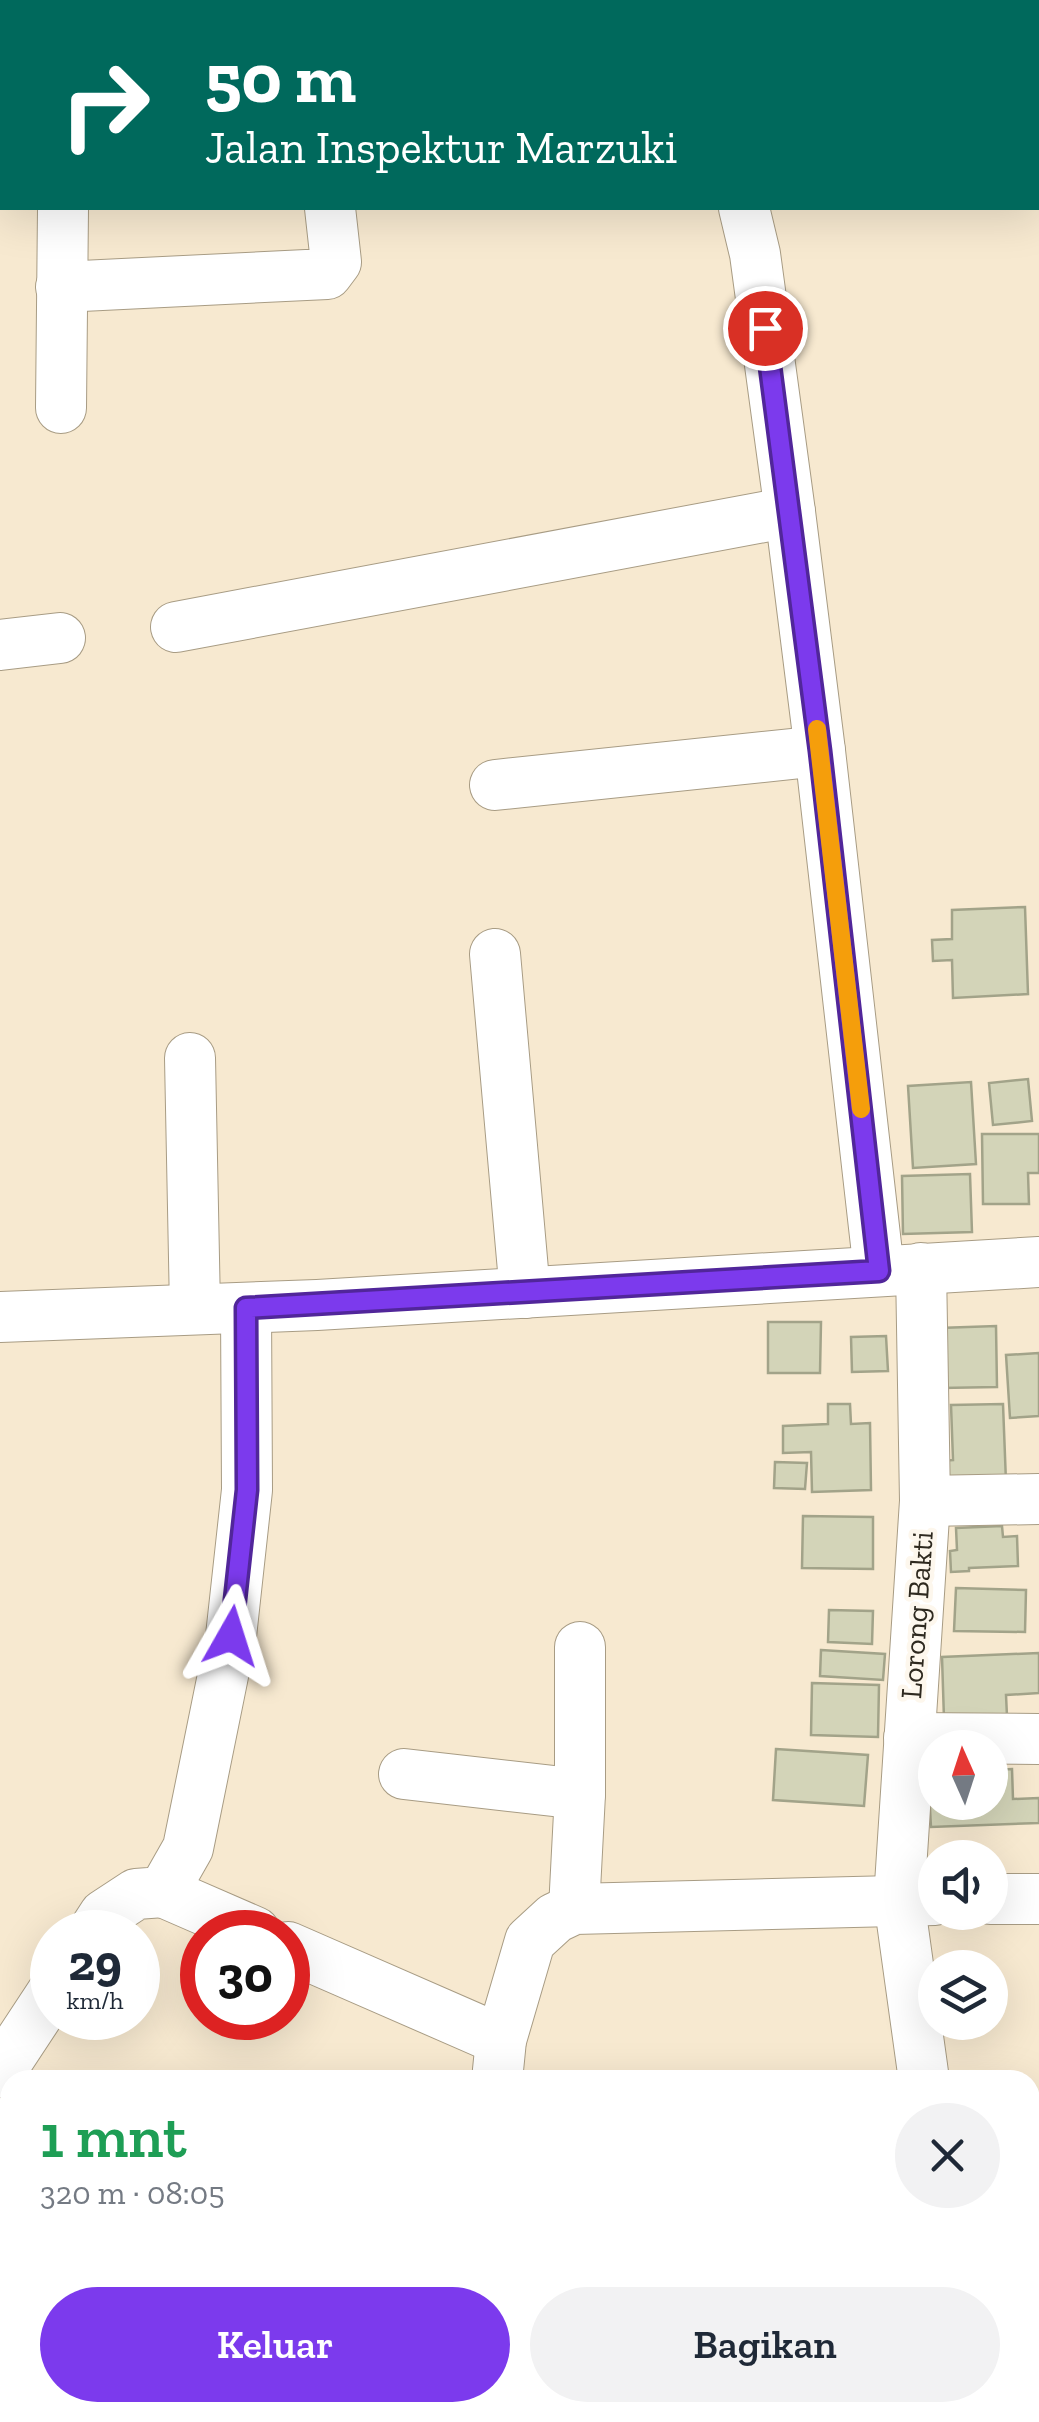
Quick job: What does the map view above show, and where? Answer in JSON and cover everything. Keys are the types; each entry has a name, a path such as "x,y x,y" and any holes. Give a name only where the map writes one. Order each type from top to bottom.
{"street":[{"path":"61,408 63,210"},
{"path":"61,287 327,274 336,262 330,210"},
{"name":"Lorong Bakti","path":"744,210 755,254 820,751 900,1270 925,1501 909,1738 924,2070"},
{"path":"176,626 790,512"},
{"path":"0,645 60,638"},
{"path":"495,786 820,751"},
{"path":"495,954 524,1292"},
{"path":"190,1058 194,1308"},
{"path":"0,1317 246,1308 1039,1262"},
{"path":"164,1892 188,1848 231,1636 247,1490 246,1308"},
{"path":"925,1501 1039,1499"},
{"path":"574,1910 580,1794 580,1648"},
{"path":"909,1738 1039,1738"},
{"path":"404,1774 580,1794"},
{"path":"113,1910 136,1894 164,1892 205,1910"},
{"path":"1008,1899 1039,1899"},
{"path":"310,1958 499,2060 530,1941 555,1918 574,1910 917,1900"},
{"path":"1,2070 30,2026"}],"building":[{"path":"1025,907 1028,994 953,998 952,960 933,961 932,940 952,939 952,910"},
{"path":"1028,1079 1032,1121 993,1125 989,1083"},
{"path":"971,1082 976,1164 913,1168 908,1086"},
{"path":"982,1134 1039,1134 1039,1173 1028,1173 1029,1204 983,1204"},
{"path":"970,1174 972,1232 903,1234 902,1176"},
{"path":"768,1322 821,1322 820,1373 768,1373"},
{"path":"996,1326 997,1387 941,1388 939,1328"},
{"path":"886,1336 888,1371 852,1372 851,1337"},
{"path":"1039,1353 1039,1416 1010,1418 1006,1355"},
{"path":"828,1404 850,1404 851,1424 870,1423 871,1490 812,1492 811,1452 783,1453 783,1426 828,1424"},
{"path":"1003,1404 1006,1482 938,1485 937,1461 953,1460 951,1405"},
{"path":"775,1462 807,1463 805,1489 774,1488"},
{"path":"803,1516 873,1517 873,1569 802,1568"},
{"path":"1002,1526 1003,1537 1017,1536 1018,1566 951,1572 950,1551 957,1550 956,1528"},
{"path":"956,1588 1026,1590 1025,1632 954,1631"},
{"path":"829,1610 873,1611 872,1644 828,1642"},
{"path":"821,1650 885,1654 883,1680 820,1676"},
{"path":"1039,1653 1039,1693 1006,1695 1007,1716 944,1719 942,1657"},
{"path":"812,1683 879,1685 878,1737 811,1735"},
{"path":"776,1749 868,1755 864,1806 773,1800"},
{"path":"1008,1769 1012,1769 1013,1799 1039,1798 1039,1823 931,1827 931,1820 1008,1820"}],"slow traffic":[{"path":"817,729 861,1109"}],"route":[{"path":"231,1636 247,1490 246,1308 879,1271 820,751 765,328"}]}
